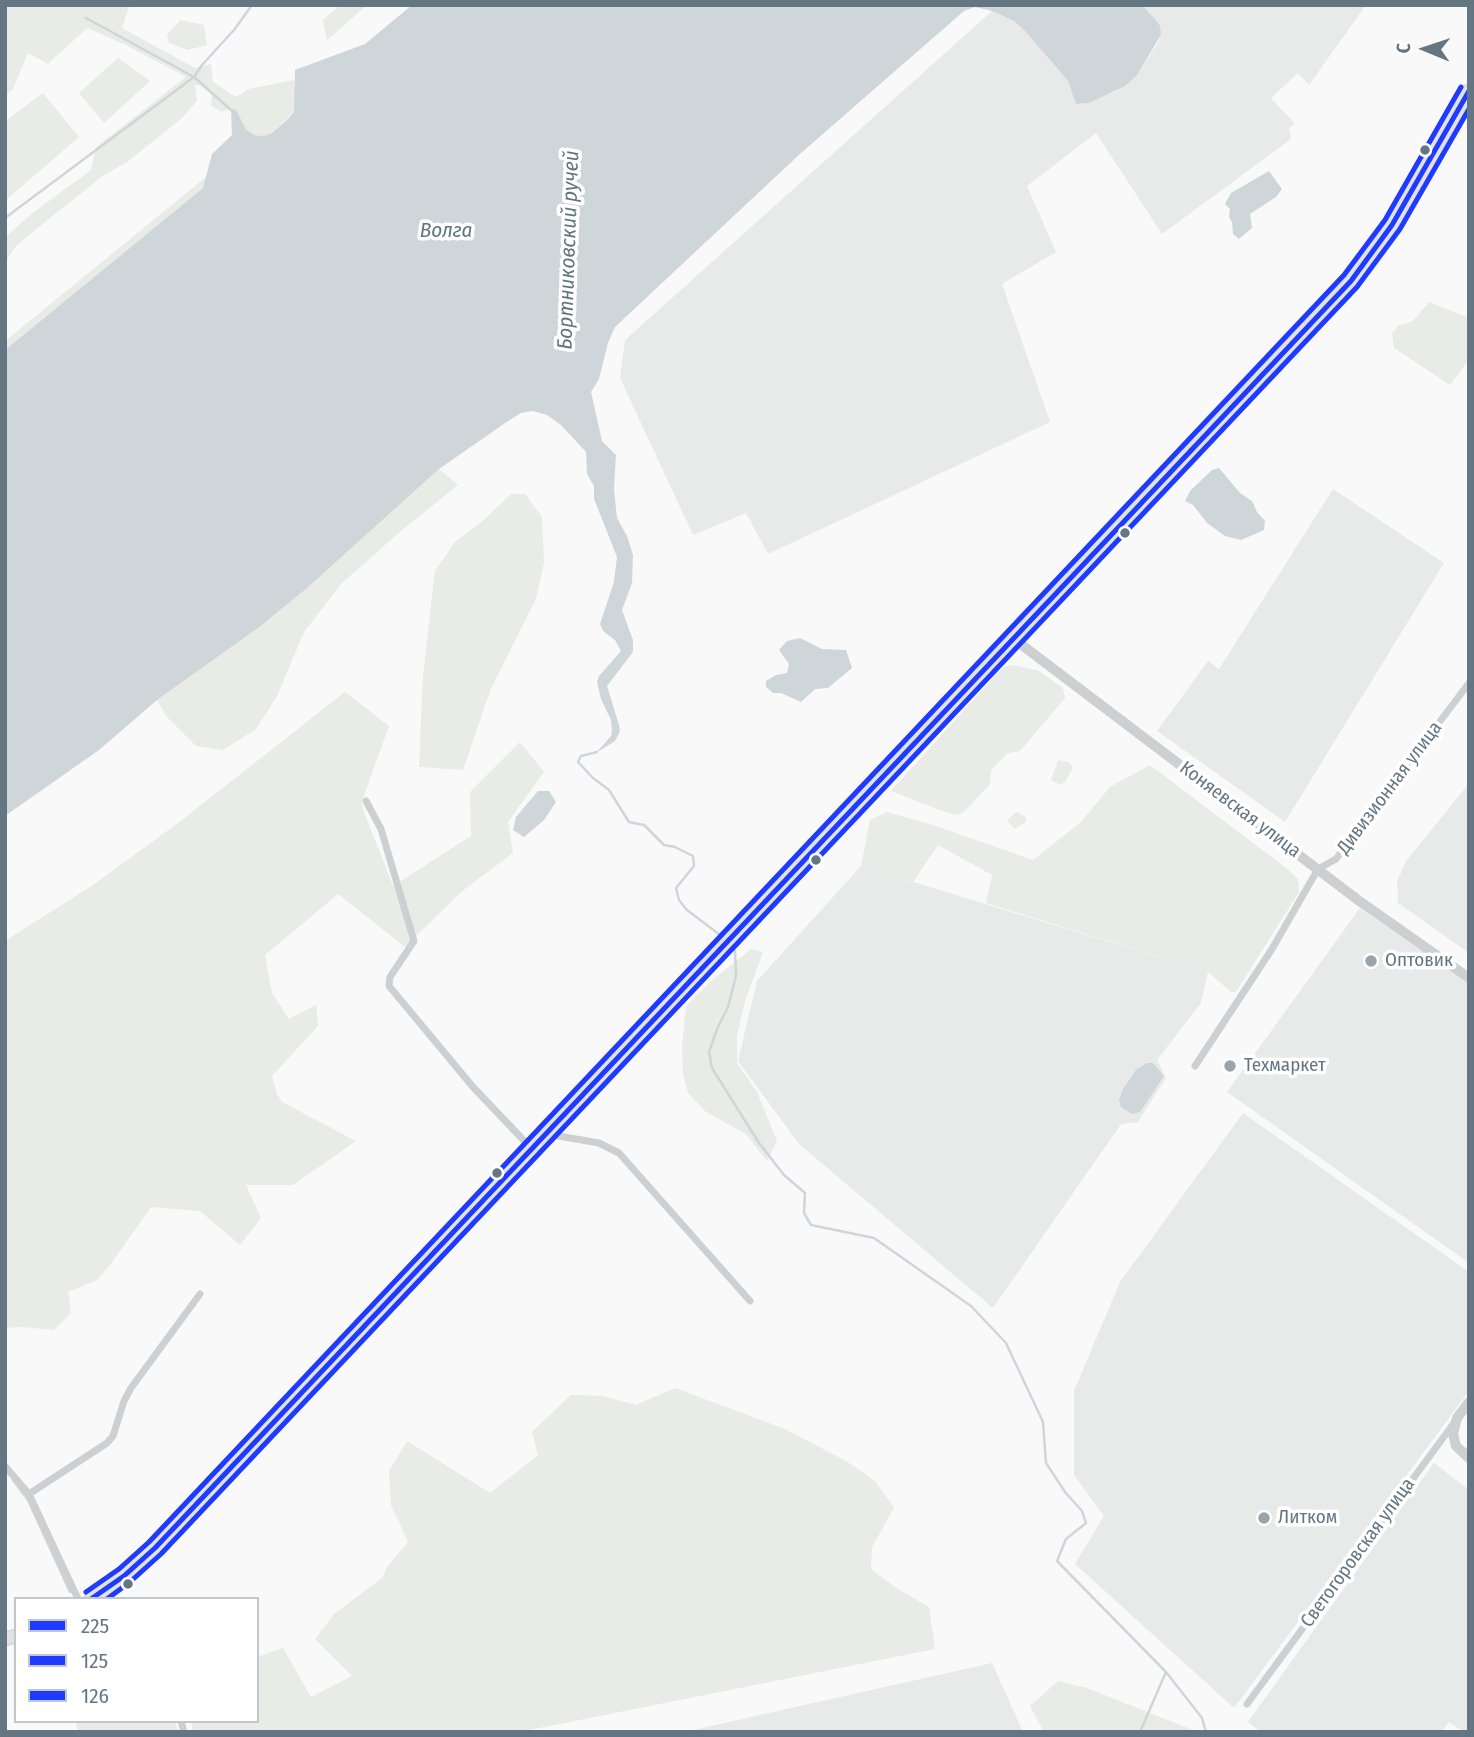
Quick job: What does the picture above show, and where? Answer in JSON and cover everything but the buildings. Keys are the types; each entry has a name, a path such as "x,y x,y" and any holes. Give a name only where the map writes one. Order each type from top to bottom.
{"main road":[{"path":"94,1597 124,1576 155,1548 1352,281 1392,225 1469,91"}],"street":[{"name":"Коняевская улица","path":"1014,639 1392,925 1469,978"},
{"name":"Дивизионная улица","path":"1195,1066 1272,948 1318,869 1336,859 1469,683"},
{"path":"366,801 381,829 414,941 390,977 389,986 465,1077 532,1149"},
{"path":"546,1134 599,1143 620,1153 750,1301"},
{"path":"29,1494 107,1443 113,1436 131,1388 200,1294"},
{"name":"Светогоровская улица","path":"1247,1704 1469,1402"},
{"path":"1457,1418 1454,1440 1459,1450 1469,1458"},
{"path":"6,1466 29,1494 77,1597"}],"shaded area":[{"path":"5,5 139,5 129,7 122,28 195,68 211,64 213,82 236,97 248,89 294,80 294,112 272,133 254,135 246,129 236,110 231,108 222,112 211,106 212,95 200,85 195,85 197,101 181,119 46,221 15,247 5,263 5,237 91,170 96,147 186,77 87,28 48,64 28,53 13,89 5,96"},
{"path":"340,5 367,5 327,40 323,20"},
{"path":"1142,5 1366,5 1309,85 1298,73 1271,98 1295,124 1289,128 1291,139 1162,234 1096,133 1027,186 1056,252 1002,284 1050,422 768,554 746,513 693,535 620,378 625,340 992,11 1014,21 1025,31 1068,81 1076,104 1082,104 1114,92 1137,75 1158,43 1161,35 1155,19"},
{"path":"180,20 204,25 207,45 188,50 169,43 167,35"},
{"path":"118,58 150,81 104,123 79,93"},
{"path":"43,93 79,137 7,199 5,121"},
{"path":"206,177 203,188 5,350 5,341"},
{"path":"1429,302 1469,318 1469,359 1450,385 1394,348 1392,333 1398,326 1413,321"},
{"path":"439,469 458,485 342,583 304,632 277,696 256,729 223,750 196,746 167,717 157,700 258,628 306,589"},
{"path":"1333,489 1444,563 1285,822 1157,731 1208,661 1219,669"},
{"path":"511,494 525,494 542,517 544,563 536,599 490,691 463,770 419,767 423,676 435,571 455,542 484,520"},
{"path":"1013,665 1039,671 1063,688 1065,698 1020,751 1008,753 991,770 990,784 965,811 958,815 948,813 891,791 1003,667"},
{"path":"345,692 389,726 361,804 393,886 471,836 470,792 520,742 544,772 508,822 513,853 461,892 405,947 338,894 265,955 272,993 289,1019 316,1005 318,1026 272,1076 277,1094 282,1102 356,1141 293,1185 246,1185 261,1218 240,1245 200,1211 151,1207 97,1280 68,1292 71,1313 54,1330 5,1328 5,941 93,885 178,823"},
{"path":"1058,760 1069,762 1073,768 1065,782 1059,785 1051,780"},
{"path":"1150,765 1298,879 1299,892 1236,992 1231,992 1208,972 986,903 992,875 938,845 913,882 861,866 870,820 887,812 1033,860 1081,822 1110,787"},
{"path":"1467,786 1469,953 1398,903 1397,882 1406,861"},
{"path":"1017,812 1026,817 1026,822 1014,829 1007,820"},
{"path":"861,866 1208,972 1201,1003 1157,1060 1166,1078 1138,1122 1121,1124 993,1308 799,1144 738,1061 757,981"},
{"path":"1360,908 1469,984 1469,1263 1227,1092"},
{"path":"751,949 763,952 745,1001 737,1036 737,1063 757,1092 777,1141 767,1161 746,1134 706,1112 688,1093 683,1074 682,1047 686,1006 710,982"},
{"path":"1243,1113 1469,1272 1469,1391 1234,1708 1075,1564 1104,1516 1074,1475 1074,1391 1120,1282"},
{"path":"675,1388 785,1429 846,1461 874,1480 894,1507 872,1548 871,1569 896,1588 929,1607 935,1649 519,1732 193,1732 191,1723 259,1723 259,1656 283,1648 311,1697 352,1676 315,1639 334,1614 382,1578 387,1567 408,1542 391,1505 389,1471 407,1441 490,1493 538,1455 532,1432 571,1395 602,1396 636,1405"},
{"path":"1434,1463 1469,1490 1469,1732 1464,1732 1449,1722 1441,1732 1261,1732 1248,1722"},
{"path":"992,1663 1023,1732 684,1732"},
{"path":"1058,1681 1087,1688 1198,1732 1044,1732 1030,1706"},
{"path":"176,1723 178,1732 78,1732 76,1724"}],"water":[{"name":"Волга","path":"412,5 1142,5 1160,26 1161,35 1137,75 1125,86 1089,103 1076,104 1068,81 1014,21 975,7 964,11 801,153 615,327 599,379 591,392 602,441 616,455 614,489 617,518 633,555 632,583 622,610 633,640 633,652 607,686 620,731 615,741 596,753 611,736 612,730 597,682 621,651 600,624 614,582 617,557 594,499 594,486 587,474 586,452 561,425 547,415 533,411 521,413 508,421 439,469 306,589 258,628 157,700 99,750 5,816 5,350 203,188 212,154 232,135 231,108 236,110 246,129 254,135 272,133 294,112 295,70 365,44"},
{"path":"1269,171 1282,189 1276,197 1250,214 1252,228 1239,239 1233,234 1230,209 1225,204 1231,193"},
{"path":"1219,468 1240,493 1252,501 1265,521 1264,530 1241,540 1225,536 1207,523 1193,505 1185,501 1190,491 1212,470"},
{"path":"800,638 822,649 846,650 852,668 828,688 815,689 801,702 781,693 773,693 766,687 766,681 787,673 789,664 779,650 787,641"},
{"path":"538,791 549,791 556,802 544,820 524,837 513,830 516,817"},
{"path":"1147,1063 1153,1063 1164,1076 1140,1112 1132,1114 1121,1107 1119,1100 1136,1070"}],"waterway":[{"path":"5,218 194,77 252,5"},
{"path":"86,18 194,77 232,111"},
{"name":"Бортниковский ручей","path":"597,752 581,756 578,762 609,790 629,822 644,825 664,845 693,856 694,866 676,888 679,900 687,910 724,938"},
{"name":"Бортниковский ручей","path":"731,946 735,951 736,976 728,1007 709,1052 712,1068 759,1143 784,1175 805,1193 804,1213 811,1225 874,1238 971,1306 1006,1343 1043,1422 1046,1463 1065,1492 1082,1511 1086,1523 1066,1539 1057,1561 1166,1672 1202,1718 1206,1732"},
{"path":"13,1480 28,1500 70,1592"},
{"path":"1140,1732 1166,1672"}],"transit line":[{"name":"126","path":"86,1592 119,1569 149,1542 1344,275 1385,220 1461,87"},
{"name":"225","path":"94,1597 124,1576 155,1548 1351,281 1392,225 1469,91"},
{"name":"125","path":"110,1597 161,1554 1357,287 1400,229 1469,109"}],"place":[{"name":"Оптовик","path":"1371,961"},
{"name":"Техмаркет","path":"1230,1066"},
{"name":"Литком","path":"1264,1518"}]}
